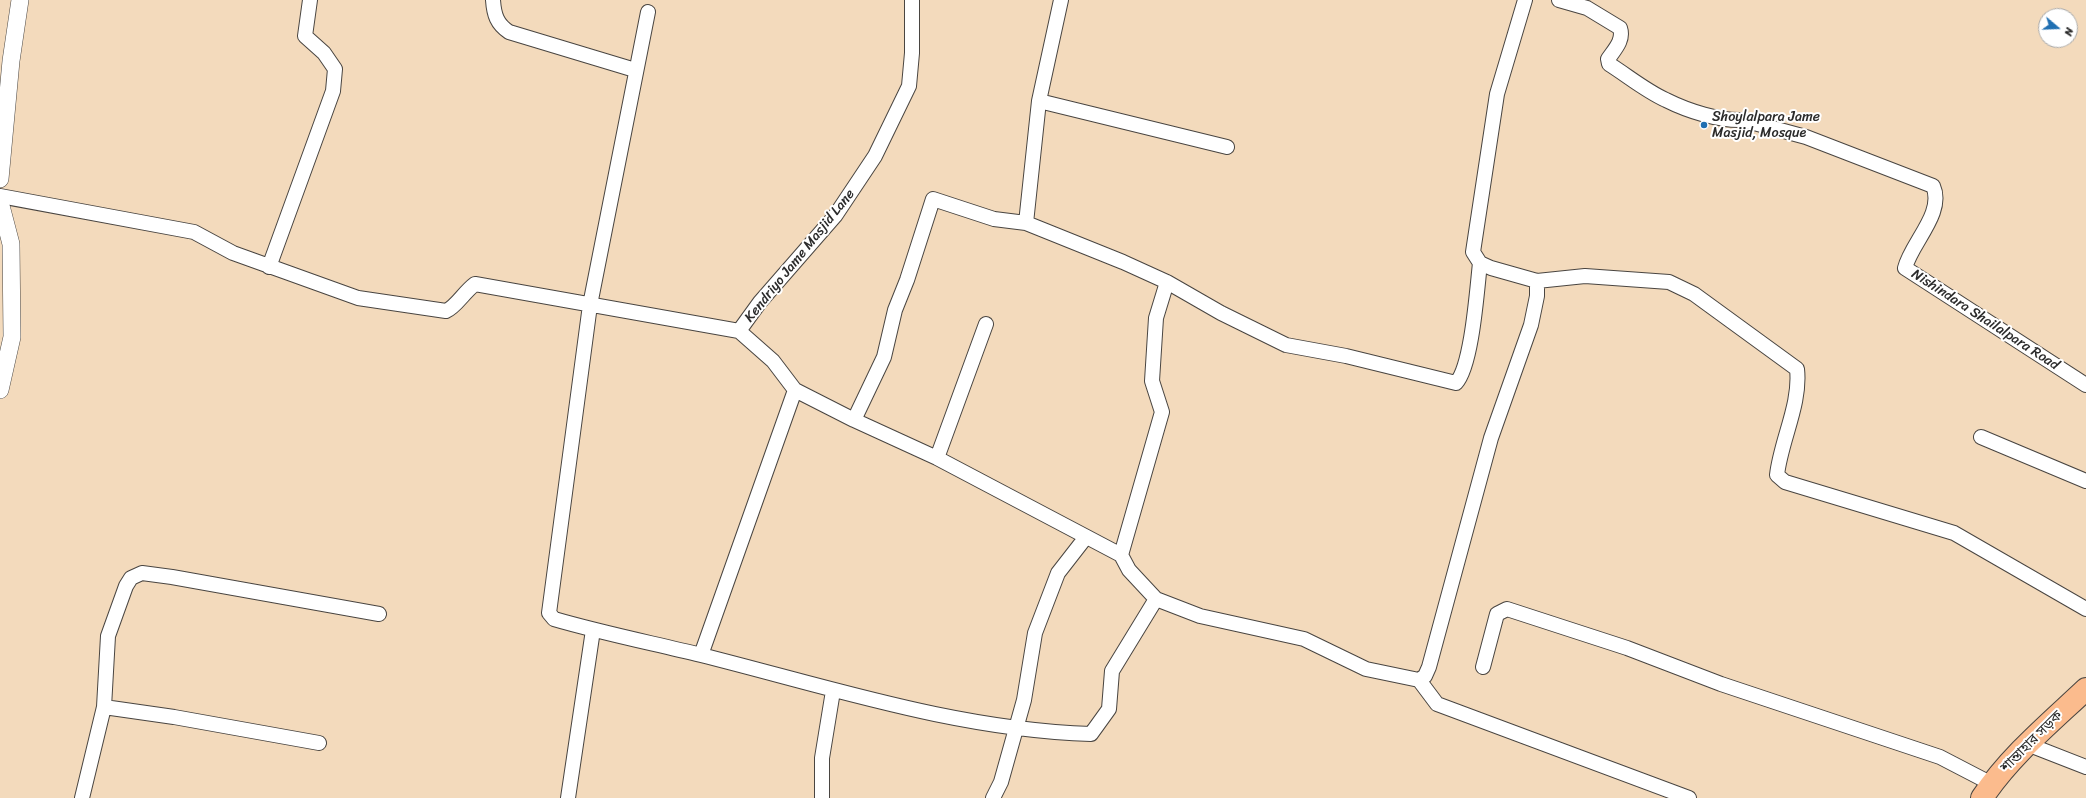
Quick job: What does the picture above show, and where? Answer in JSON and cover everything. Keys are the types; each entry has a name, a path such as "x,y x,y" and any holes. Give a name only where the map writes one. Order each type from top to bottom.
{"main road":[{"name":"শান্তাহার সড়ক","path":"1987,791 2027,744 2086,690"}],"street":[{"path":"0,180 11,61 20,0"},
{"path":"269,267 333,91 335,69 324,53 305,36 310,0"},
{"path":"493,0 494,13 500,26 509,32 635,70"},
{"name":"Kendriyo Jame Masjid Lane","path":"739,331 760,302 835,216 875,156 909,86 912,53 912,0"},
{"path":"1026,223 1039,101 1061,0"},
{"path":"1525,0 1497,94 1473,252 1480,263 1491,268 1537,281 1585,276 1669,282 1694,294 1797,369 1799,384 1779,458 1777,475 1781,479 1954,533 2086,609"},
{"path":"1559,0 1588,4"},
{"name":"Nishindara Shailalpara Road","path":"1588,4 1620,28 1622,33 1621,40 1608,59 1609,64 1666,100 1698,112 1734,120 1744,120 1806,137 1933,186 1937,194 1928,225 1907,260 1905,268 2086,385"},
{"path":"648,12 635,70 590,305 549,613 554,619 593,630 700,655 833,691 1015,729 1091,734 1109,708 1112,671 1156,599"},
{"path":"1039,101 1228,147"},
{"path":"0,196 194,232 233,253 358,298 431,310 446,310 452,308 463,294 475,284 739,331 773,361 795,390 854,420 937,458 1121,555 1129,570 1156,599 1200,616 1304,638 1366,669 1419,680 1437,704 1689,798"},
{"path":"854,420 884,357 895,310 907,280 933,199 994,219 1026,223 1123,262 1167,282 1221,312 1286,345 1346,356 1456,383 1462,377 1468,351 1480,263"},
{"path":"0,202 10,244 12,337 0,390"},
{"path":"1419,680 1425,676 1429,667 1491,438 1531,325 1537,296 1537,281"},
{"path":"1121,555 1162,412 1152,381 1156,318 1167,282"},
{"path":"937,458 986,324"},
{"path":"700,655 795,390"},
{"path":"1981,437 2086,481"},
{"path":"993,798 1000,782 1024,700 1035,633 1058,572 1086,537"},
{"path":"82,798 104,707 108,636 126,586 131,578 142,573 379,614"},
{"path":"1483,667 1497,614 1507,609 1627,648 1721,684 1940,757 1987,791"},
{"path":"568,798 593,630"},
{"path":"822,798 822,758 833,691"},
{"path":"104,707 174,717 320,743"},
{"path":"2027,744 2086,767"}],"place":[{"name":"Shoylalpara Jame Masjid, Mosque","path":"1704,125"}]}
